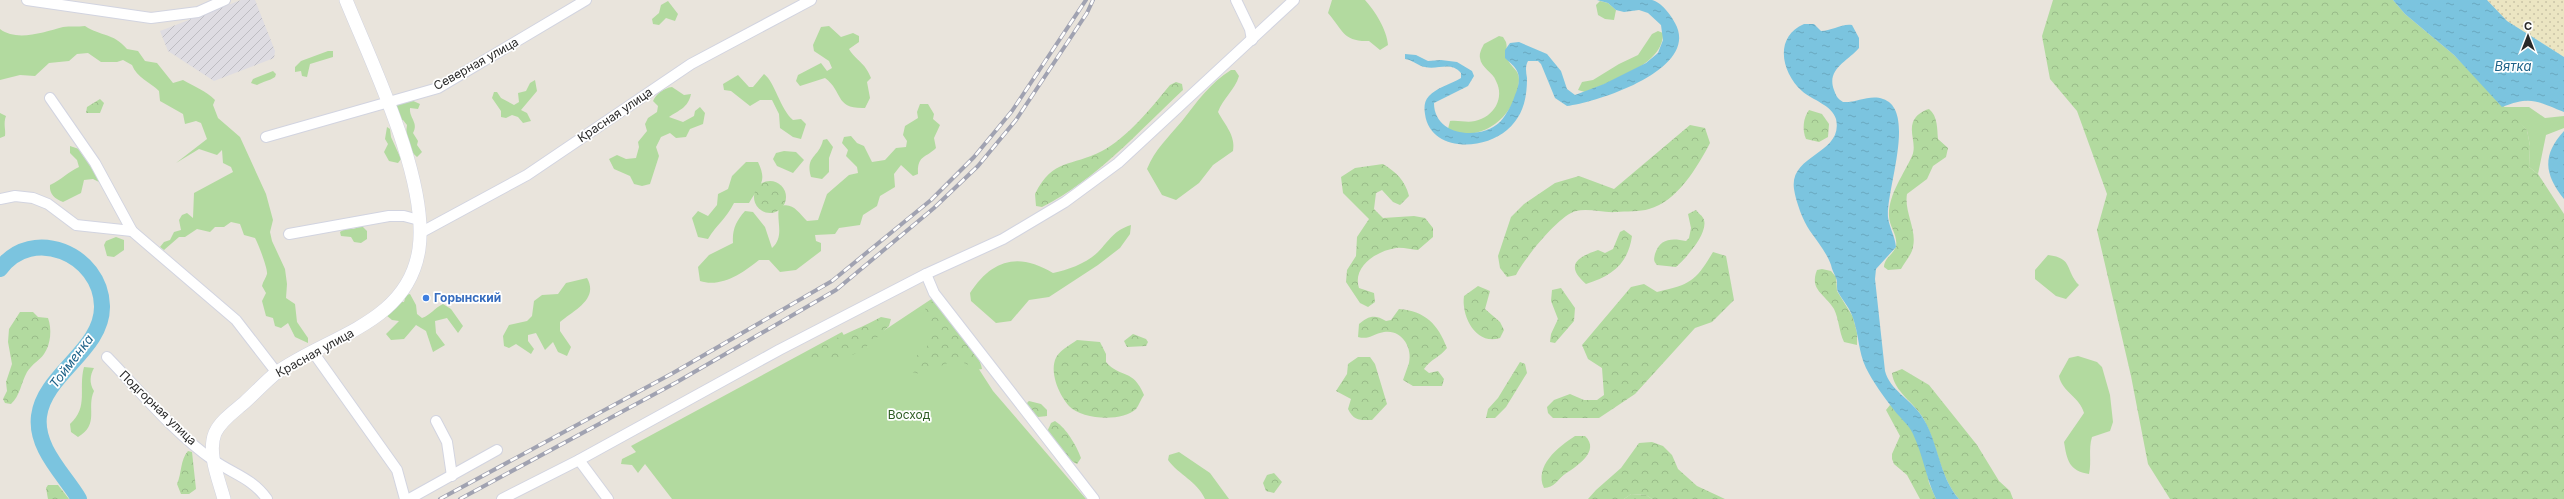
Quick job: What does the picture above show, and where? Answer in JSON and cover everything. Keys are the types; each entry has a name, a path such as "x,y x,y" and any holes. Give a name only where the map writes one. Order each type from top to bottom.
{"street":[{"path":"27,0 151,18 198,12 225,0"},
{"name":"Красная улица","path":"224,497 214,461 213,443 215,433 222,423 277,373 313,352 358,329 394,299 414,265 419,250 420,227 411,174 389,103 346,0"},
{"name":"Северная улица","path":"266,137 438,88 586,0"},
{"name":"Красная улица","path":"420,227 527,175 691,64 811,0"},
{"path":"1236,0 1250,29 1252,40"},
{"path":"502,499 579,460 779,350 926,274 1003,239 1065,202 1118,163 1294,0"},
{"path":"50,98 96,163 125,214 132,231 236,320 277,373"},
{"path":"0,199 15,196 33,198 48,204 76,225 132,231"},
{"path":"289,234 389,216 404,216 420,227"},
{"path":"926,274 934,294 1094,499"},
{"path":"313,352 397,470 405,499"},
{"name":"Подгорная улица","path":"107,357 176,429 214,461 245,477 267,499"},
{"path":"436,421 447,442 452,476"},
{"path":"409,499 497,450"},
{"path":"579,460 608,499"}],"shaded area":[{"path":"241,0 255,0 275,51 274,58 214,81 168,51 160,31"}],"green space":[{"path":"1332,0 1365,0 1380,21 1388,45 1380,50 1369,41 1360,41 1344,34 1328,13"},
{"path":"2053,0 2393,0 2405,14 2454,55 2527,130 2530,146 2529,167 2538,174 2564,214 2564,499 2170,499 2148,464 2131,376 2097,230 2107,194 2077,111 2050,79 2042,36"},
{"path":"668,1 678,14 675,21 666,18 659,25 653,24 652,19 659,13 661,5"},
{"path":"1600,1 1608,3 1616,10 1614,20 1605,19 1598,15 1596,5"},
{"path":"85,26 112,37 127,49 138,51 145,61 157,63 173,83 183,80 215,100 213,105 218,118 240,137 266,194 273,220 270,232 272,241 285,269 287,284 286,298 295,304 297,322 308,338 308,343 295,337 288,323 281,328 275,326 273,318 266,316 262,301 266,293 262,286 267,274 266,267 255,238 244,235 240,224 231,222 224,227 215,227 210,232 197,229 185,237 179,237 164,250 160,247 164,242 170,240 174,232 181,230 179,220 182,215 187,213 193,218 194,193 233,172 231,167 223,163 222,150 217,155 199,149 176,163 207,139 201,123 196,121 185,124 183,114 160,101 159,91 140,77 132,65 123,60 117,62 101,62 88,53 77,54 69,61 49,63 35,76 20,75 0,80 0,29 14,35 31,35 63,27"},
{"path":"829,26 841,37 853,33 859,36 859,42 849,49 866,68 871,78 867,82 870,98 865,108 855,108 844,103 831,83 825,78 800,86 796,81 798,75 821,63 827,71 832,68 829,61 814,51 813,45 821,27"},
{"path":"1658,31 1663,33 1661,44 1655,54 1645,63 1634,71 1608,83 1585,92 1578,90 1582,82 1593,80 1619,64 1638,55 1652,34"},
{"path":"1499,36 1503,37 1506,42 1506,53 1508,59 1519,77 1517,93 1512,104 1505,115 1496,124 1485,130 1473,133 1460,133 1448,129 1450,121 1472,122 1482,119 1496,106 1499,94 1498,87 1492,75 1482,65 1480,56 1484,44"},
{"path":"328,51 333,51 333,57 310,64 307,77 302,76 301,71 295,72 295,67 301,61"},
{"path":"1231,70 1235,70 1239,76 1235,86 1223,102 1218,112 1227,126 1233,140 1233,151 1213,165 1199,183 1176,200 1162,195 1147,169 1150,162 1162,144 1204,93 1217,80"},
{"path":"273,71 276,74 275,77 257,85 251,83 253,79"},
{"path":"764,74 771,83 788,115 793,120 801,119 806,124 801,139 793,137 780,128 779,114 772,100 760,100 750,106 731,91 724,90 723,84 738,75 749,87 753,87"},
{"path":"535,80 537,91 521,110 527,113 531,121 523,123 518,117 512,115 506,118 501,117 501,111 492,98 494,92 497,92 501,98 514,105 519,102 518,93 526,91 530,83"},
{"path":"1176,82 1182,84 1183,90 1116,154 1081,183 1062,196 1042,207 1036,206 1035,194 1049,174 1064,165 1091,156 1111,146 1130,130 1170,85"},
{"path":"672,87 684,95 691,94 688,103 669,117 683,122 694,116 695,111 700,107 705,113 703,124 690,129 686,137 676,138 670,133 661,137 656,147 659,156 650,184 642,186 634,184 630,176 614,169 609,159 617,155 626,159 636,158 639,147 638,142 647,131 645,124 648,118 657,112 658,106 653,101 661,92"},
{"path":"100,99 104,103 100,113 86,113 87,107"},
{"path":"411,100 420,104 418,109 410,108 415,126 413,133 418,141 417,145 422,152 417,157 409,147 406,134 407,125 403,120 399,120 395,108 399,103"},
{"path":"920,104 928,104 934,114 933,119 940,125 934,138 936,148 921,160 919,163 918,174 913,176 901,165 894,174 895,187 880,196 877,206 863,215 860,225 839,228 835,234 815,235 816,241 821,243 821,251 796,270 780,272 769,260 759,260 746,270 724,281 708,283 700,281 698,267 709,255 733,243 735,226 745,211 753,212 765,227 772,248 778,239 779,234 779,207 788,205 791,206 807,221 818,220 827,194 849,175 858,173 857,167 846,156 848,150 842,143 844,137 851,136 857,143 864,146 872,162 885,160 896,148 906,147 907,141 903,135 905,126 918,118 917,112"},
{"path":"2502,107 2529,107 2545,118 2564,116 2564,128 2546,135 2538,174 2529,167 2530,146 2527,130"},
{"path":"1929,109 1936,119 1938,139 1948,148 1946,157 1933,166 1927,179 1907,194 1907,207 1914,240 1912,250 1901,269 1888,270 1884,267 1884,264 1896,246 1895,234 1889,220 1891,200 1912,156 1914,148 1912,130 1913,122 1916,117"},
{"path":"1809,110 1822,114 1829,124 1828,137 1819,142 1806,139 1804,120"},
{"path":"0,113 6,116 5,136 0,138"},
{"path":"1690,125 1705,128 1710,143 1686,182 1669,199 1659,205 1641,211 1611,212 1581,210 1569,214 1543,238 1526,259 1516,275 1507,277 1500,268 1498,256 1511,217 1524,204 1555,183 1579,176 1614,189"},
{"path":"387,127 390,129 391,137 401,159 398,163 389,161 384,152 388,144 385,139"},
{"path":"827,139 833,147 829,158 829,172 822,179 811,177 811,160 819,150 823,140"},
{"path":"70,146 79,149 100,179 99,182 93,179 84,180 81,193 63,202 53,196 50,191 50,185 79,167 77,160 70,153"},
{"path":"784,151 796,152 804,160 793,173 777,166 773,159 776,153"},
{"path":"746,162 758,162 762,175 759,188 749,203 734,203 708,239 698,237 692,218 698,211 708,216 717,205 718,194 728,189 732,176"},
{"path":"1383,164 1399,177 1405,185 1409,196 1400,205 1393,202 1382,190 1376,193 1374,209 1383,218 1414,216 1425,218 1433,228 1433,237 1418,250 1396,248 1374,256 1367,261 1359,273 1358,280 1359,288 1374,293 1375,302 1368,307 1360,303 1346,282 1347,270 1356,256 1357,237 1369,219 1343,193 1341,177 1355,168"},
{"path":"773,181 779,183 784,188 786,197 784,206 779,211 767,213 761,211 756,206 754,194 756,188 761,183"},
{"path":"1696,210 1704,220 1703,232 1700,239 1676,267 1657,265 1654,261 1654,257 1657,249 1663,242 1667,240 1686,241 1689,238 1691,228 1688,214"},
{"path":"1131,225 1130,234 1120,248 1098,265 1049,297 1029,300 1011,321 996,323 971,301 970,293 978,282 997,266 1007,262 1018,261 1029,262 1041,266 1053,273 1065,270 1077,266 1094,256 1112,236 1125,227"},
{"path":"362,226 367,231 367,239 361,243 354,242 351,237 341,236 340,232 346,228 353,229"},
{"path":"1624,230 1632,236 1630,246 1623,261 1611,273 1586,284 1576,272 1576,262 1598,250 1605,253 1613,249 1620,232"},
{"path":"116,237 124,240 124,250 114,257 107,256 104,245 106,241"},
{"path":"1713,252 1726,256 1734,300 1712,322 1695,328 1635,394 1599,418 1553,418 1548,413 1547,407 1554,400 1570,394 1584,400 1597,400 1604,395 1602,368 1588,359 1582,345 1631,287 1644,284 1657,292 1678,287 1696,276"},
{"path":"2048,255 2062,259 2066,262 2079,285 2066,299 2056,296 2035,279 2035,270"},
{"path":"1822,269 1831,271 1836,277 1837,291 1853,317 1857,333 1857,345 1844,342 1834,309 1816,287 1815,277 1817,270"},
{"path":"587,278 590,285 590,292 587,298 578,308 560,322 560,331 571,347 567,356 558,352 553,342 545,350 536,333 528,335 528,341 534,349 531,354 516,344 509,348 504,346 503,336 509,325 527,321 532,316 534,301 542,295 558,294 566,283"},
{"path":"1478,286 1490,291 1485,309 1500,322 1504,330 1500,338 1484,338 1477,334 1468,320 1465,312 1464,296"},
{"path":"1561,288 1575,308 1574,321 1555,343 1550,342 1551,334 1558,319 1551,301 1552,290"},
{"path":"410,294 416,305 417,314 422,318 443,304 451,309 463,326 458,333 447,318 435,321 436,333 445,345 433,352 426,331 416,325 404,339 391,340 386,334 399,321 392,320 386,315 400,302 404,302 406,295"},
{"name":"Восход","path":"933,298 993,391 1086,499 672,499 645,464 638,473 632,465 621,464 622,459 636,452 631,446 842,332 853,351"},
{"path":"929,302 934,302 970,345 980,362 982,369 976,370 965,363 956,361 948,363 927,373 919,374 910,371 910,366 914,358 925,348 930,340 931,328 925,308"},
{"path":"1399,309 1408,310 1423,316 1435,326 1439,332 1447,348 1424,369 1429,373 1438,371 1444,379 1442,386 1413,386 1403,380 1410,357 1407,345 1396,333 1384,332 1368,337 1358,337 1359,324 1362,321 1372,317 1378,317 1386,321 1391,320"},
{"path":"20,312 33,312 38,317 48,318 50,336 46,350 27,372 14,401 11,404 5,403 3,399 7,391 6,382 12,364 8,342 9,329"},
{"path":"881,317 891,319 889,326 875,340 851,356 823,362 814,362 806,358 808,352"},
{"path":"1133,334 1146,339 1148,342 1146,346 1127,347 1124,341"},
{"path":"1077,340 1100,342 1106,354 1106,362 1117,371 1131,377 1136,381 1144,395 1136,409 1122,416 1102,418 1083,414 1075,411 1069,406 1059,391 1055,379 1054,366 1055,360 1064,348"},
{"path":"2078,356 2097,362 2102,367 2110,395 2113,422 2110,431 2092,437 2090,446 2089,474 2082,473 2070,464 2066,454 2064,442 2084,413 2082,407 2061,382 2059,376 2069,358"},
{"path":"1358,357 1370,357 1375,364 1387,404 1372,420 1360,420 1352,416 1348,409 1351,399 1336,391 1347,374 1348,364"},
{"path":"1520,362 1525,364 1527,373 1506,407 1495,418 1486,418 1488,409 1498,398"},
{"path":"84,367 94,368 91,385 94,391 89,427 78,437 71,432 70,424 76,418 81,404 82,375"},
{"path":"1902,369 1929,385 1977,445 1999,481 2010,491 2013,499 1959,499 1947,480 1923,418 1896,386 1892,373"},
{"path":"1029,401 1041,404 1047,410 1047,416 1038,417 1028,411 1026,404"},
{"path":"1890,405 1917,422 1929,483 1936,499 1920,499 1907,475 1894,464 1892,454 1900,436 1886,410"},
{"path":"1055,421 1067,433 1077,448 1081,458 1077,464 1066,458 1047,432 1051,423"},
{"path":"1575,436 1585,436 1589,442 1589,453 1580,463 1551,487 1544,488 1542,472 1549,458 1555,451"},
{"path":"1652,442 1663,446 1672,455 1678,469 1697,486 1725,499 1652,499 1646,495 1631,494 1624,499 1588,499 1621,468 1639,443"},
{"path":"188,451 192,452 196,489 189,494 181,494 177,484 182,462"},
{"path":"1179,452 1210,473 1229,499 1205,499 1197,487 1168,460 1169,455"},
{"path":"1274,473 1282,482 1274,493 1266,491 1263,483 1267,475"},
{"path":"48,485 58,485 69,499 48,499 46,488"},
{"path":"1631,494 1646,495 1652,499 1624,499"}],"sand":[{"path":"2487,0 2564,0 2564,57 2507,21"}],"water":[{"path":"1597,0 1652,0 1659,3 1675,23 1679,40 1673,55 1660,68 1642,80 1622,90 1601,98 1567,106 1555,98 1541,64 1538,61 1528,61 1526,67 1526,93 1523,107 1512,125 1497,137 1485,142 1459,144 1447,141 1437,135 1429,126 1424,109 1427,98 1432,93 1461,78 1461,73 1453,67 1430,68 1422,66 1405,59 1405,54 1416,55 1428,61 1441,60 1457,62 1472,71 1474,76 1468,86 1434,103 1436,114 1442,123 1450,129 1470,133 1481,132 1500,122 1512,102 1518,86 1519,77 1515,67 1505,58 1505,50 1510,43 1519,42 1547,54 1561,71 1567,89 1575,95 1604,84 1646,63 1658,53 1663,40 1661,25 1648,13 1639,10 1624,12 1616,10 1608,3"},
{"name":"Вятка","path":"2393,0 2487,0 2507,21 2564,57 2564,112 2534,101 2520,102 2502,107 2454,55 2405,14"},
{"path":"1804,24 1814,24 1821,31 1845,25 1852,25 1859,38 1859,48 1835,71 1832,83 1834,90 1838,98 1843,102 1868,98 1883,99 1893,106 1898,118 1898,152 1888,217 1896,247 1876,269 1875,279 1885,371 1891,384 1916,409 1927,425 1942,469 1952,490 1959,499 1936,499 1911,431 1883,395 1866,368 1861,355 1852,314 1838,292 1837,280 1827,256 1807,227 1798,205 1794,189 1795,177 1800,168 1807,161 1832,140 1836,131 1836,119 1834,114 1826,106 1802,91 1789,74 1785,65 1784,55 1788,37 1794,30"},
{"path":"2564,131 2564,199 2552,181 2548,165 2552,148"}],"waterway":[{"name":"Тойменка","path":"0,269 14,256 29,249 46,248 63,252 78,260 90,272 99,288 102,306 100,322 84,349 51,387 43,401 39,416 41,439 46,450 79,499"}],"railway":[{"path":"440,499 673,373 832,281 931,200 974,157 1012,111 1086,0"},
{"path":"460,499 677,382 836,290 934,208 978,166 1016,120 1087,13 1093,0"}],"place":[{"name":"Горынский","path":"426,298"}]}
